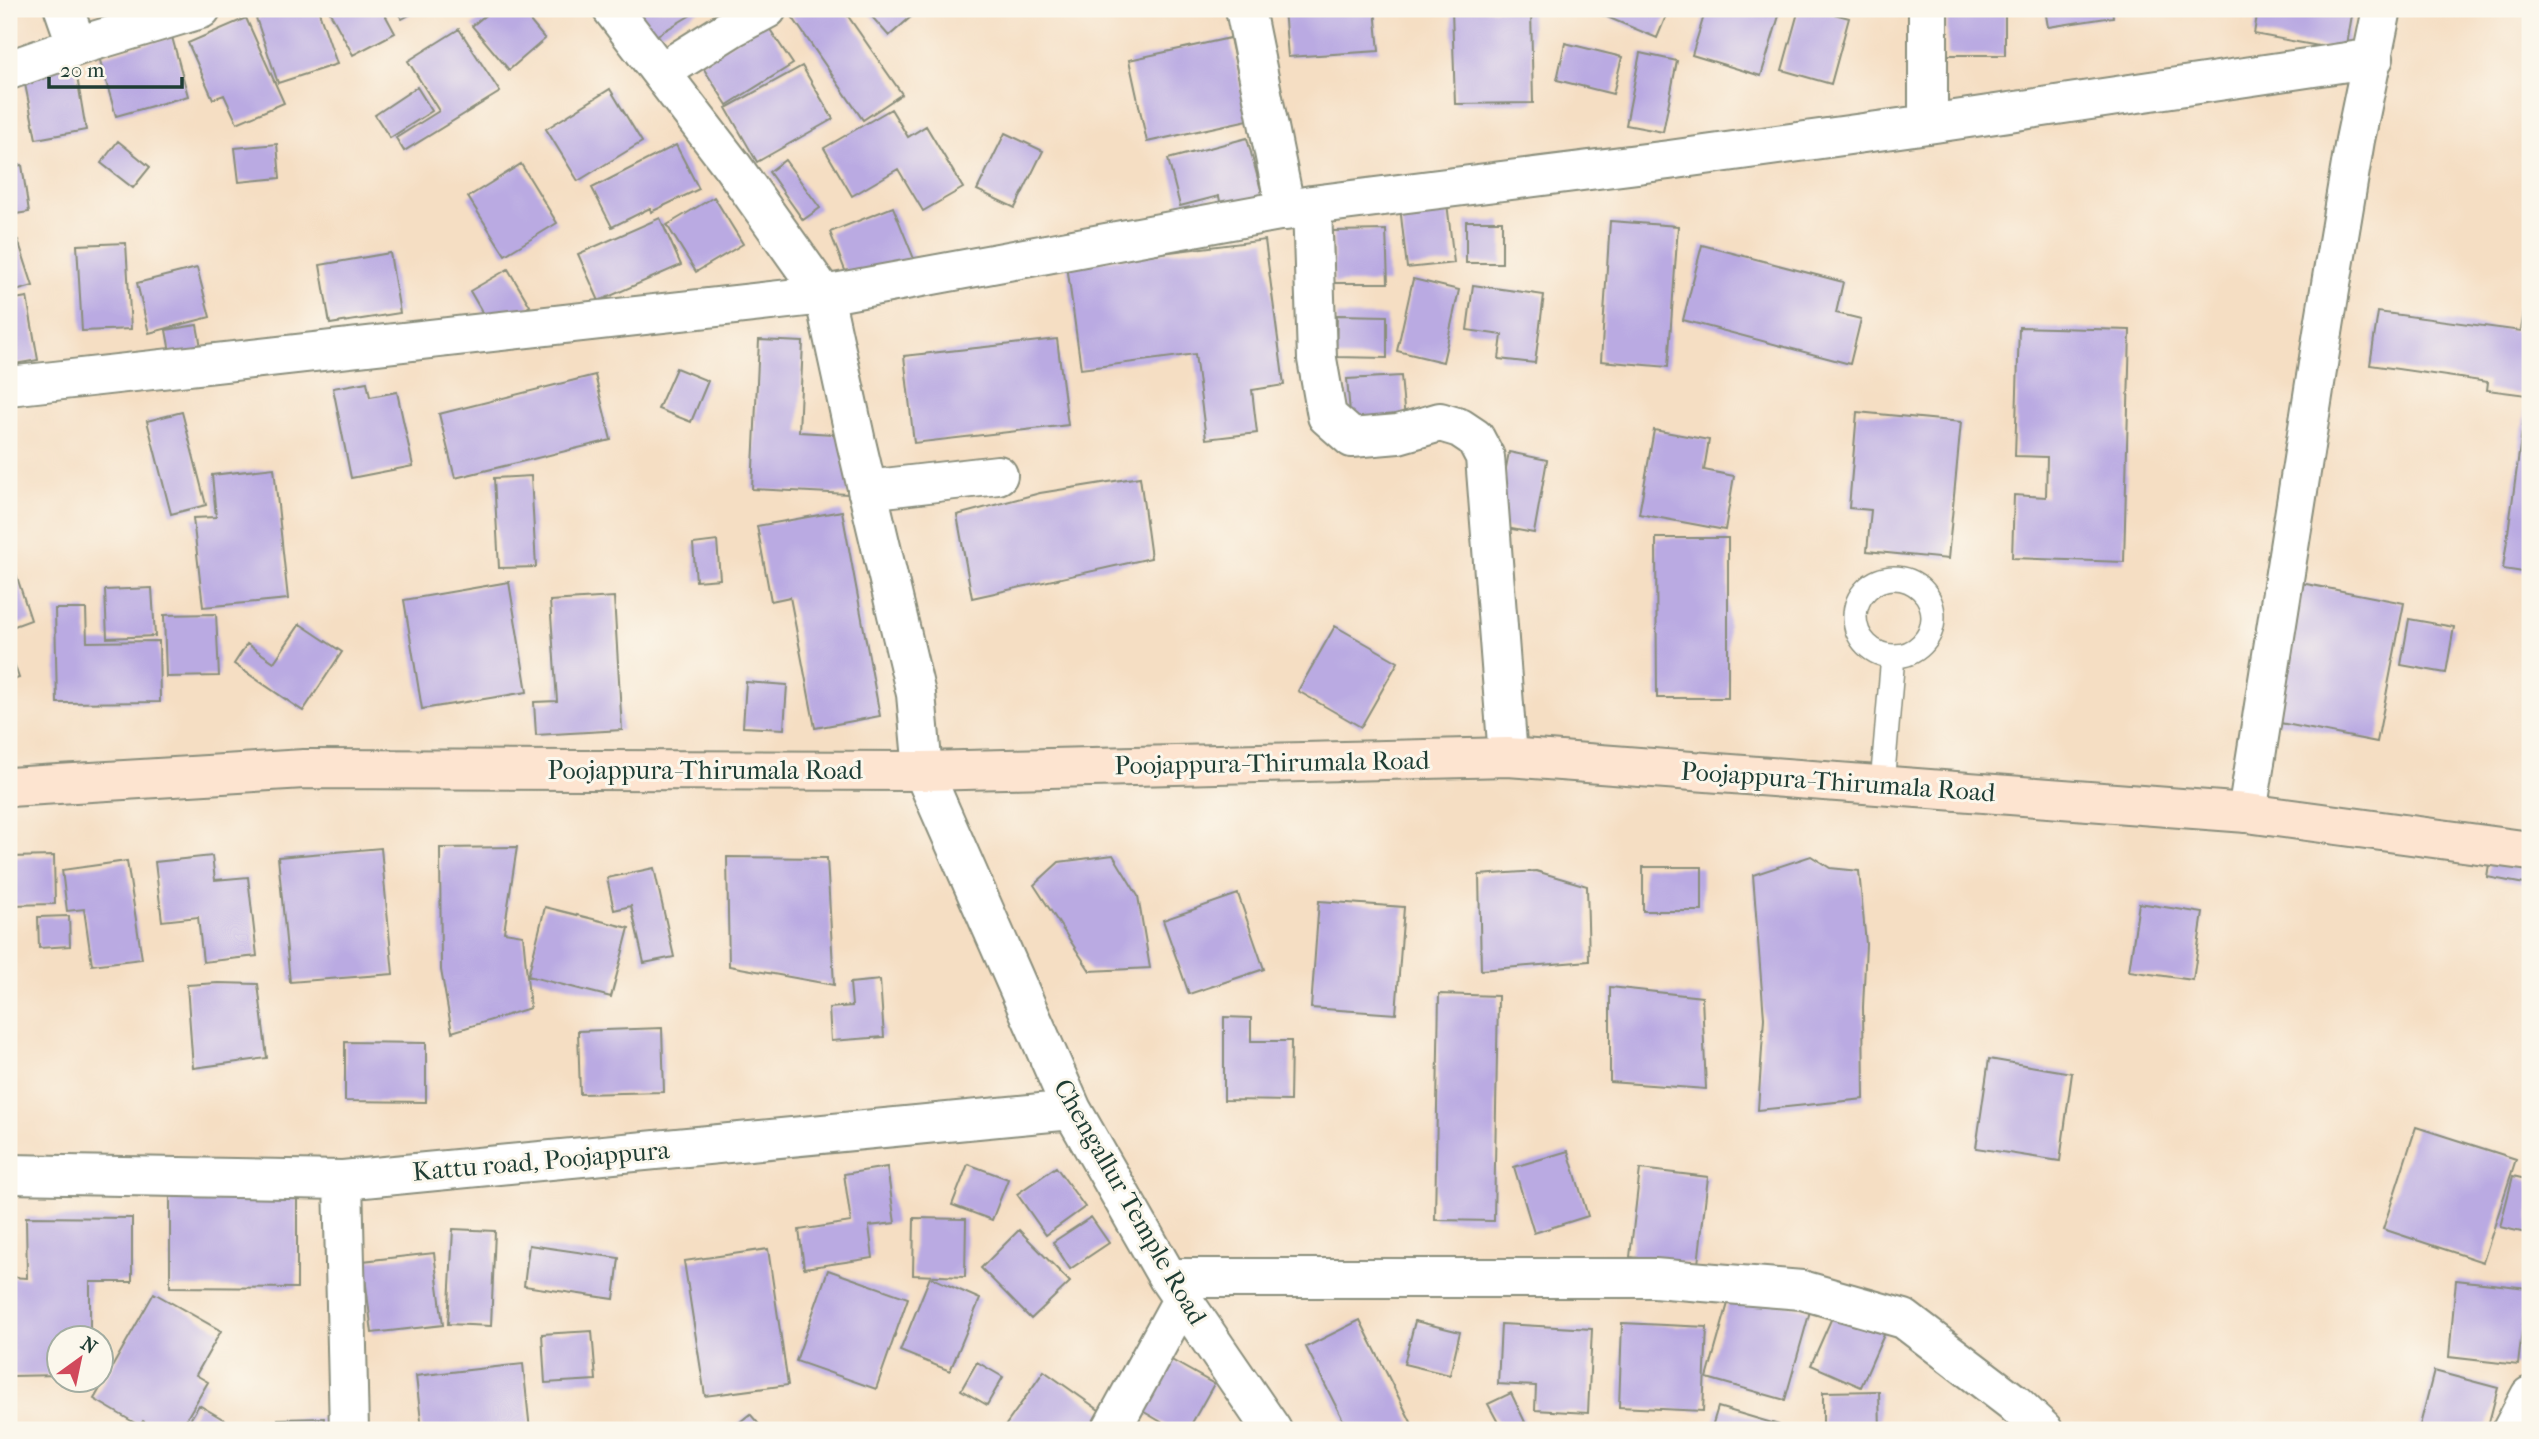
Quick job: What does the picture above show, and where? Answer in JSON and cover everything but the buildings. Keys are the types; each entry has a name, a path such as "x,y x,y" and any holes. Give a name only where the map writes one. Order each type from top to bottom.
{"main road":[{"name":"Poojappura-Thirumala Road","path":"9,787 304,769 923,771 1508,757 2247,813 2530,850"}],"street":[{"path":"64,9 77,46"},
{"path":"9,70 77,46 201,9"},
{"path":"612,9 733,167 824,295"},
{"path":"661,72 727,18 767,9"},
{"path":"1245,9 1299,208 1317,359 1327,416 1352,438 1398,434 1440,422 1460,428 1475,438 1485,457 1508,757"},
{"path":"1928,9 1928,124"},
{"path":"2247,813 2325,320 2382,9"},
{"path":"9,386 824,295 1299,208 1928,124 2374,58"},
{"name":"Chengallur Temple Road","path":"824,295 916,694 923,771 1072,1110 1175,1289 1272,1430"},
{"path":"867,490 998,475"},
{"name":"Kattu road, Poojappura","path":"9,1174 343,1180 1072,1110"},
{"path":"343,1180 349,1430"},
{"path":"1111,1430 1175,1289 1654,1278 1802,1290 1904,1319 2013,1402 2043,1430"},
{"path":"2512,1430 2530,1396"}],"lane":[{"path":"1882,785 1893,656"}]}
